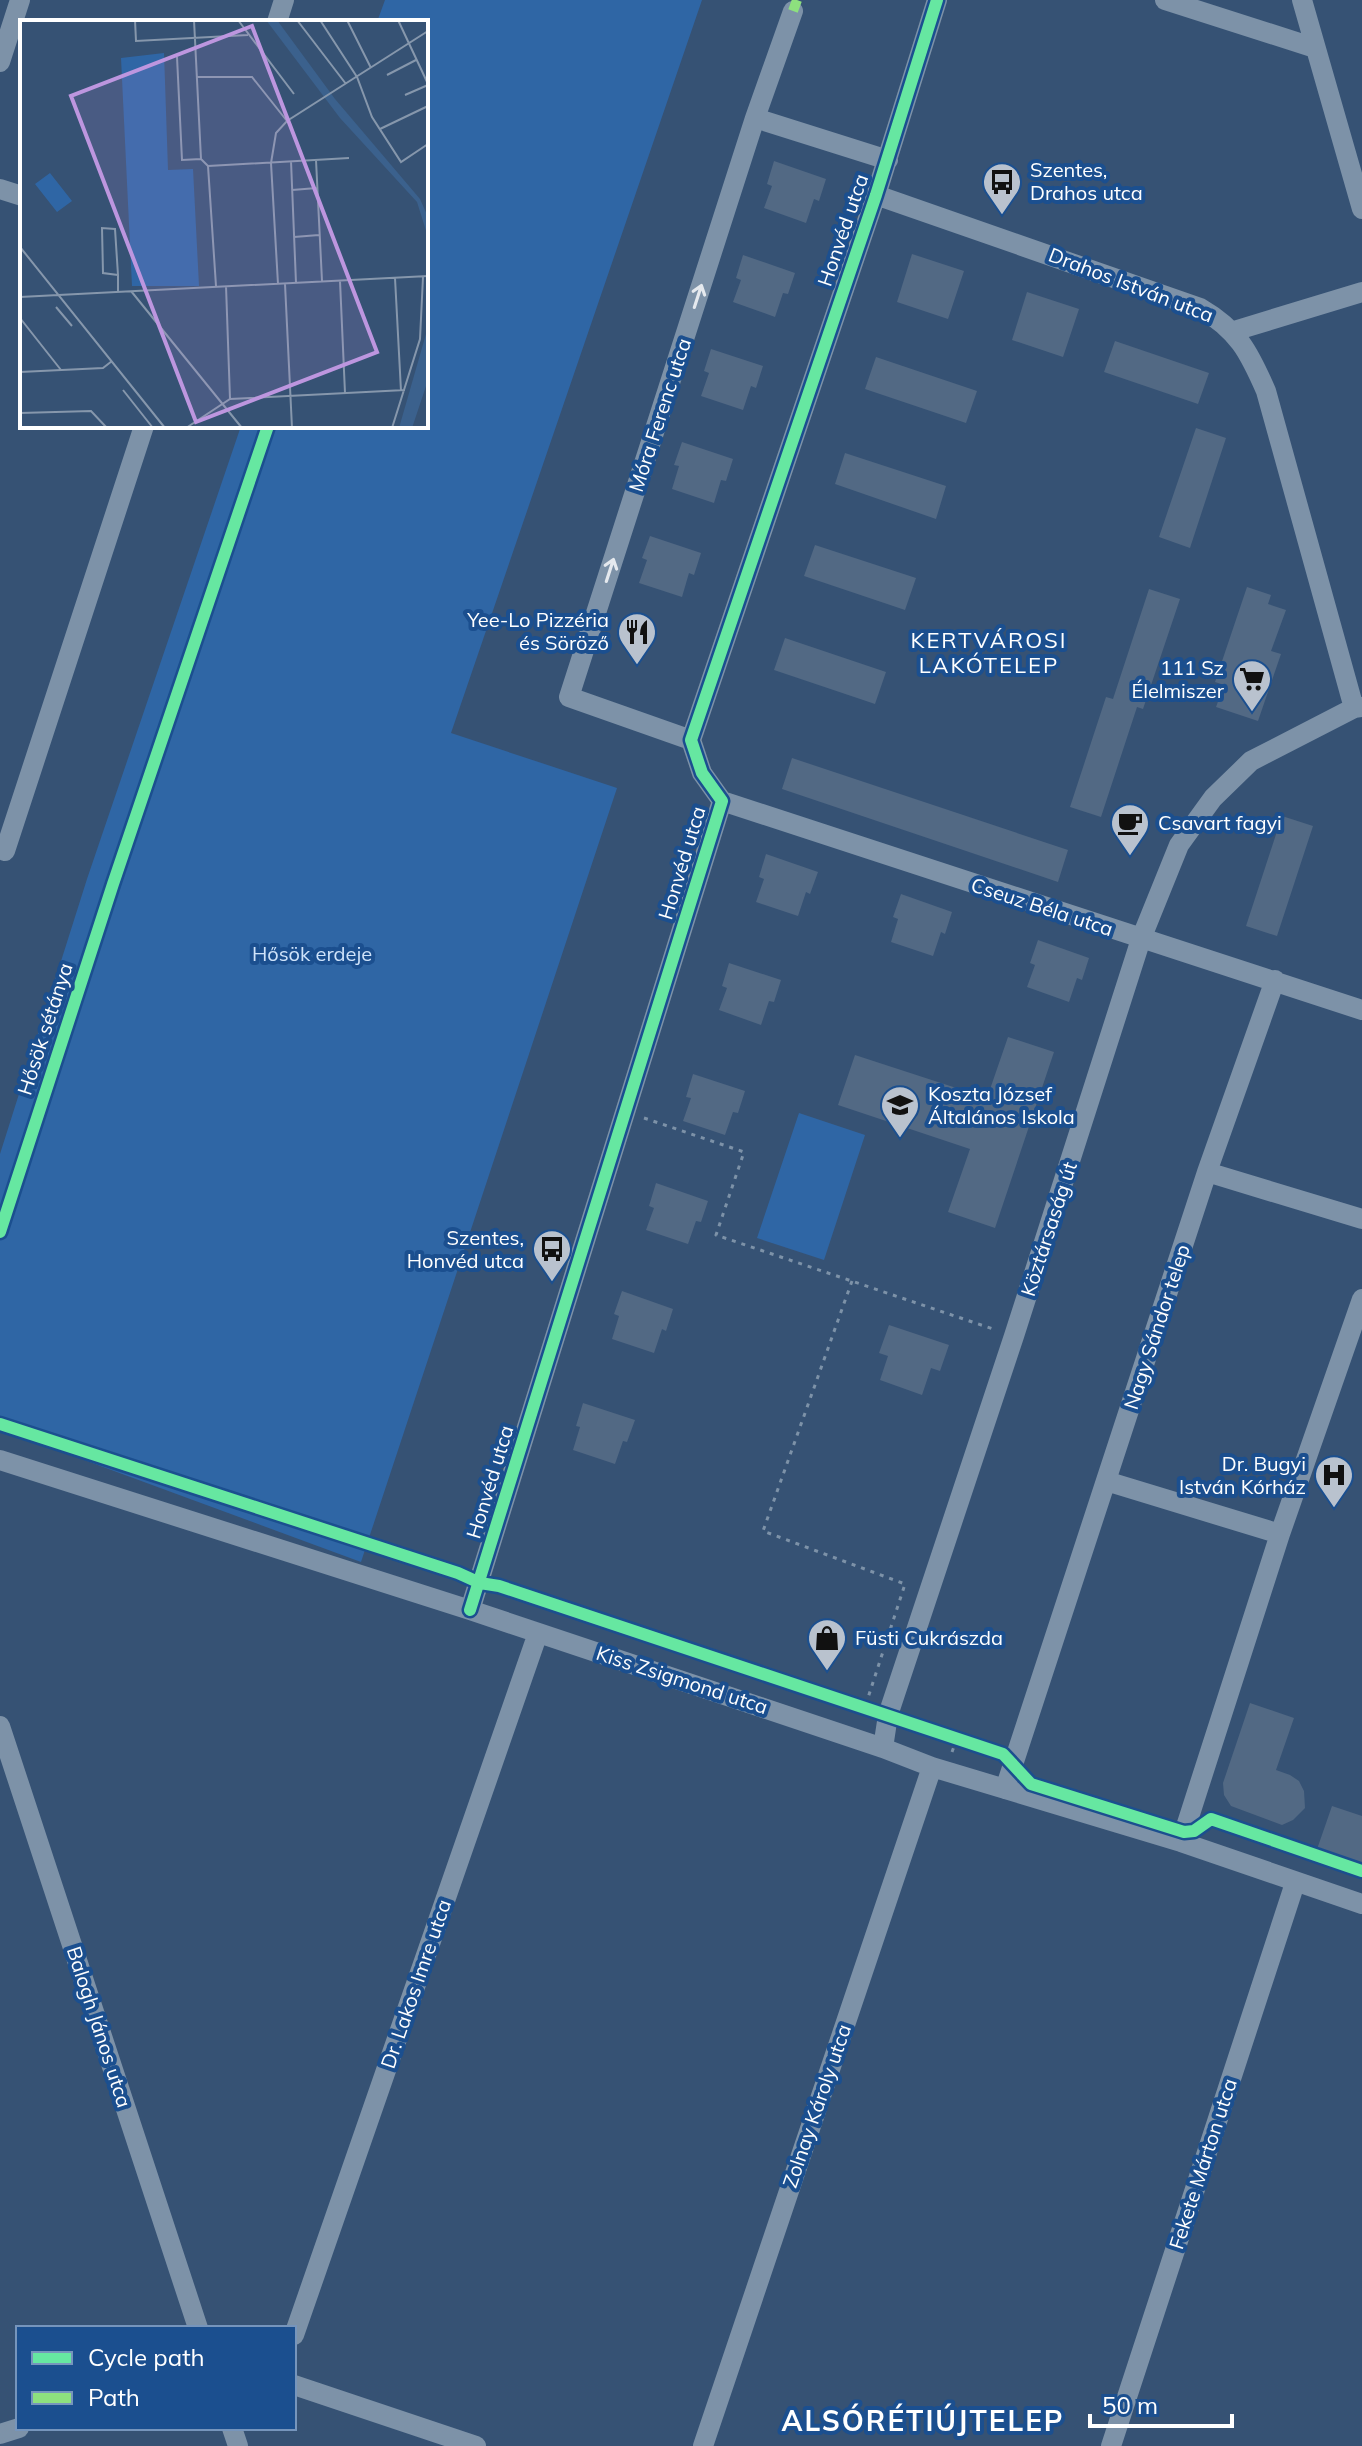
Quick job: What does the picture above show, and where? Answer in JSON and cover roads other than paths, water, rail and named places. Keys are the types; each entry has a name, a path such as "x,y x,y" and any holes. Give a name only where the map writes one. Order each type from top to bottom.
{"street":[{"path":"0,62 20,0"},
{"path":"278,20 284,0"},
{"name":"Honvéd utca","path":"470,1610 722,801 702,773 691,740 888,160 937,0"},
{"path":"1165,0 1315,48"},
{"path":"1302,0 1362,209"},
{"name":"Móra Ferenc utca","path":"691,740 569,697 755,118 793,11"},
{"path":"755,118 888,160"},
{"path":"0,189 20,195"},
{"name":"Drahos István utca","path":"876,195 1200,308 1234,331 1250,355 1266,391 1358,707"},
{"path":"1234,331 1362,292"},
{"path":"5,851 143,428"},
{"name":"Köztársaság út","path":"883,1748 888,1715 1141,939 1179,845 1213,798 1251,761 1358,707"},
{"name":"Cseuz Béla utca","path":"722,801 1362,1010"},
{"name":"Nagy Sándor telep","path":"1005,1789 1207,1172 1275,980"},
{"path":"1207,1172 1362,1219"},
{"path":"1181,1842 1280,1534 1354,1343 1362,1299"},
{"name":"Kiss Zsigmond utca","path":"0,1460 470,1610 932,1767 1181,1842 1362,1904"},
{"path":"1106,1481 1280,1534"},
{"name":"Dr. Lakos Imre utca","path":"296,2329 538,1633"},
{"name":"Balogh János utca","path":"0,1726 197,2326"},
{"name":"Zolnay Károly utca","path":"703,2446 932,1767"},
{"name":"Fekete Márton utca","path":"1111,2446 1295,1883"},
{"path":"296,2386 476,2446"}],"place":[{"name":"Szentes, Drahos utca","path":"1002,216"},
{"name":"Yee-Lo Pizzéria és Söröző","path":"637,666"},
{"name":"111 Sz Élelmiszer","path":"1252,713"},
{"name":"Csavart fagyi","path":"1130,857"},
{"name":"Koszta József Általános Iskola","path":"900,1139"},
{"name":"Szentes, Honvéd utca","path":"552,1283"},
{"name":"Dr. Bugyi István Kórház","path":"1334,1509"},
{"name":"Füsti Cukrászda","path":"827,1672"}],"district":[{"name":"KERTVÁROSI LAKÓTELEP","path":"989,652"},
{"name":"ALSÓRÉTIÚJTELEP","path":"923,2421"}],"park label":[{"name":"Hősök erdeje","path":"312,954"}]}
